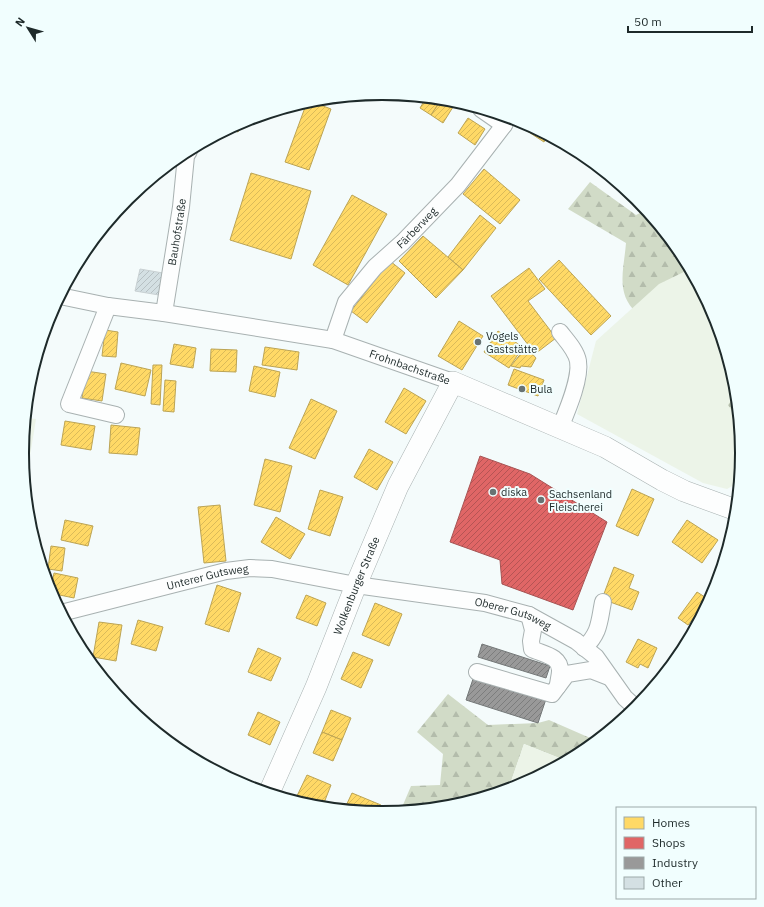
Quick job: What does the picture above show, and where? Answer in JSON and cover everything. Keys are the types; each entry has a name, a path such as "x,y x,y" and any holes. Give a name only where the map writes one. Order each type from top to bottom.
{"main road":[{"name":"Frohnbachstraße","path":"453,382 605,447 684,491 731,508"},
{"name":"Wolkenburger Straße","path":"270,788 316,686 356,585 398,486 453,382"}],"street":[{"name":"Färberweg","path":"333,340 346,302 374,267 403,242 458,185 505,123"},
{"name":"Bauhofstraße","path":"164,313 181,207 186,160"},
{"name":"Frohnbachstraße","path":"65,297 108,306 164,313 333,340 453,382"},
{"path":"108,306 69,404 116,415"},
{"path":"560,332 576,355 578,366 572,399 560,428"},
{"name":"Unterer Gutsweg","path":"66,612 219,573 250,568 272,569 356,585"},
{"name":"Oberer Gutsweg","path":"356,585 485,603 529,615 576,641 596,657 609,677 631,704"},
{"path":"584,648 590,643 598,631 603,602"},
{"path":"529,615 533,630 531,641 532,649 551,656 558,661 560,670 558,686"},
{"path":"478,672 552,694 567,674 591,670 609,677"}],"green space":[{"path":"590,182 636,215 640,213 662,239 676,257 688,277 708,318 723,362 733,417 630,306 623,289 622,281 626,243 568,209"},
{"path":"448,694 488,725 538,723 549,720 591,738 560,758 524,744 511,782 451,800 403,806 411,786 440,785 443,754 417,732"}],"shaded area":[{"path":"685,272 699,297 716,340 728,385 731,401 728,405 732,411 734,430 735,454 733,485 727,489 703,483 577,414 596,341 659,284"},
{"path":"31,418 36,419 29,461"},
{"path":"524,744 560,758 538,770 511,782"}],"building: Homes":[{"path":"423,103 438,105 431,115 420,108"},
{"path":"438,105 453,107 443,123 431,115"},
{"path":"322,106 331,109 309,170 285,162 304,109"},
{"path":"468,118 485,129 475,145 458,133"},
{"path":"532,134 545,141 544,142"},
{"path":"484,169 520,200 500,224 463,194"},
{"path":"251,173 311,191 291,259 230,240"},
{"path":"352,195 387,214 348,285 313,265"},
{"path":"480,215 496,228 463,270 448,257"},
{"path":"423,236 463,270 436,298 399,261"},
{"path":"559,260 611,316 591,335 539,279"},
{"path":"390,261 405,273 367,323 351,311"},
{"path":"529,268 545,289 528,301 556,338 535,354 491,296"},
{"path":"459,321 483,336 462,370 438,356"},
{"path":"105,330 118,332 116,357 102,356"},
{"path":"498,331 523,347 509,368 484,352"},
{"path":"174,344 196,348 193,368 170,364"},
{"path":"265,347 299,352 297,370 262,365"},
{"path":"526,347 536,358 531,367 521,366 520,368 511,366"},
{"path":"211,349 237,350 236,372 210,371"},
{"path":"121,363 151,370 145,396 115,389"},
{"path":"153,365 162,365 160,405 151,404"},
{"path":"254,366 280,372 275,397 249,391"},
{"path":"514,369 544,380 538,396 508,385"},
{"path":"86,371 106,374 102,401 82,398"},
{"path":"165,380 176,381 174,412 163,411"},
{"path":"404,388 426,401 406,434 385,422"},
{"path":"311,399 337,411 315,459 289,448"},
{"path":"65,421 95,426 91,450 61,445"},
{"path":"111,425 140,428 137,455 109,453"},
{"path":"369,449 393,462 377,490 354,477"},
{"path":"265,459 292,466 280,512 254,505"},
{"path":"632,489 654,499 638,536 616,526"},
{"path":"320,490 343,497 330,536 308,529"},
{"path":"220,505 226,561 204,563 198,507"},
{"path":"276,517 305,534 290,559 261,542"},
{"path":"65,520 93,526 88,546 61,540"},
{"path":"687,520 718,540 702,563 672,542"},
{"path":"51,546 65,548 62,571 49,569"},
{"path":"614,567 634,575 629,588 639,592 632,610 602,599"},
{"path":"54,573 78,578 74,598 58,595 53,580"},
{"path":"217,585 241,593 229,632 205,624"},
{"path":"697,592 705,597 698,612 688,625 678,618"},
{"path":"306,595 326,603 317,626 296,618"},
{"path":"375,603 402,614 389,646 362,635"},
{"path":"138,620 163,627 156,651 131,644"},
{"path":"99,622 122,625 116,661 93,657"},
{"path":"638,639 657,648 648,668 640,664 638,668 626,662"},
{"path":"258,648 281,658 271,681 248,672"},
{"path":"353,652 373,660 361,688 341,679"},
{"path":"331,710 351,718 342,740 322,732"},
{"path":"258,712 280,722 270,745 248,735"},
{"path":"322,732 342,740 333,761 313,753"},
{"path":"307,775 331,785 325,802 297,796"},
{"path":"352,793 381,805 359,806 347,804"}],"building: Shops":[{"path":"480,456 530,474 607,522 573,610 502,584 500,560 450,542"}],"building: Industry":[{"path":"482,644 550,666 546,678 478,657"},
{"path":"474,676 546,699 538,723 466,700"}],"building: Other":[{"path":"140,269 163,273 159,295 135,291"}],"place":[{"name":"Vogels Gaststätte","path":"478,342"},
{"name":"Bula","path":"522,389"},
{"name":"diska","path":"493,492"},
{"name":"Sachsenland Fleischerei","path":"541,500"}]}
